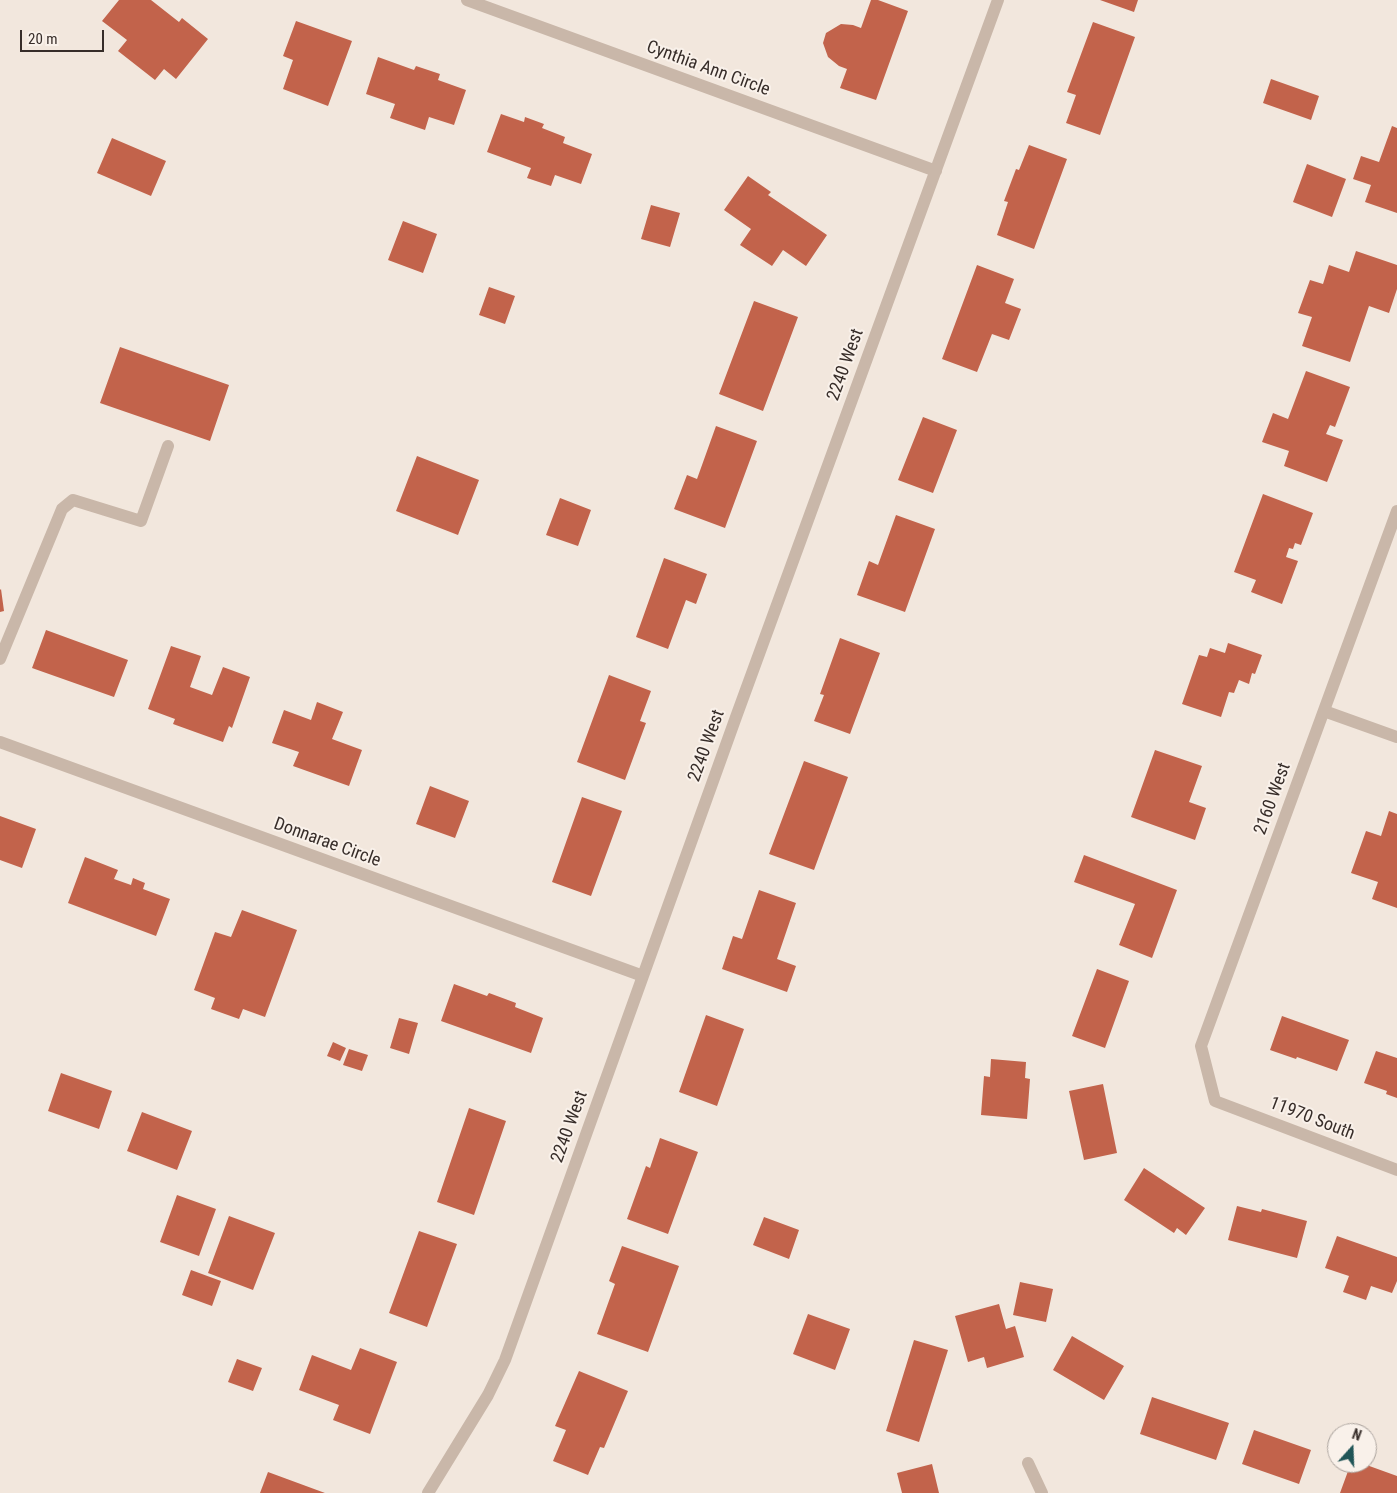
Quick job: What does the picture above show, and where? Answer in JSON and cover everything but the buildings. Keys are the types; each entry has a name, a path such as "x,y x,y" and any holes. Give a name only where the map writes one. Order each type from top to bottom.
{"street":[{"name":"Cynthia Ann Circle","path":"467,0 936,171"},
{"name":"2240 West","path":"428,1493 498,1378 642,976 998,0"},
{"path":"0,659 62,509 73,500 141,521 168,446"},
{"name":"2160 West","path":"1215,1101 1201,1046 1397,511"},
{"path":"1324,711 1397,737"},
{"name":"Donnarae Circle","path":"0,742 642,976"},
{"name":"11970 South","path":"1215,1101 1397,1170"},
{"path":"1028,1463 1042,1493"}]}
